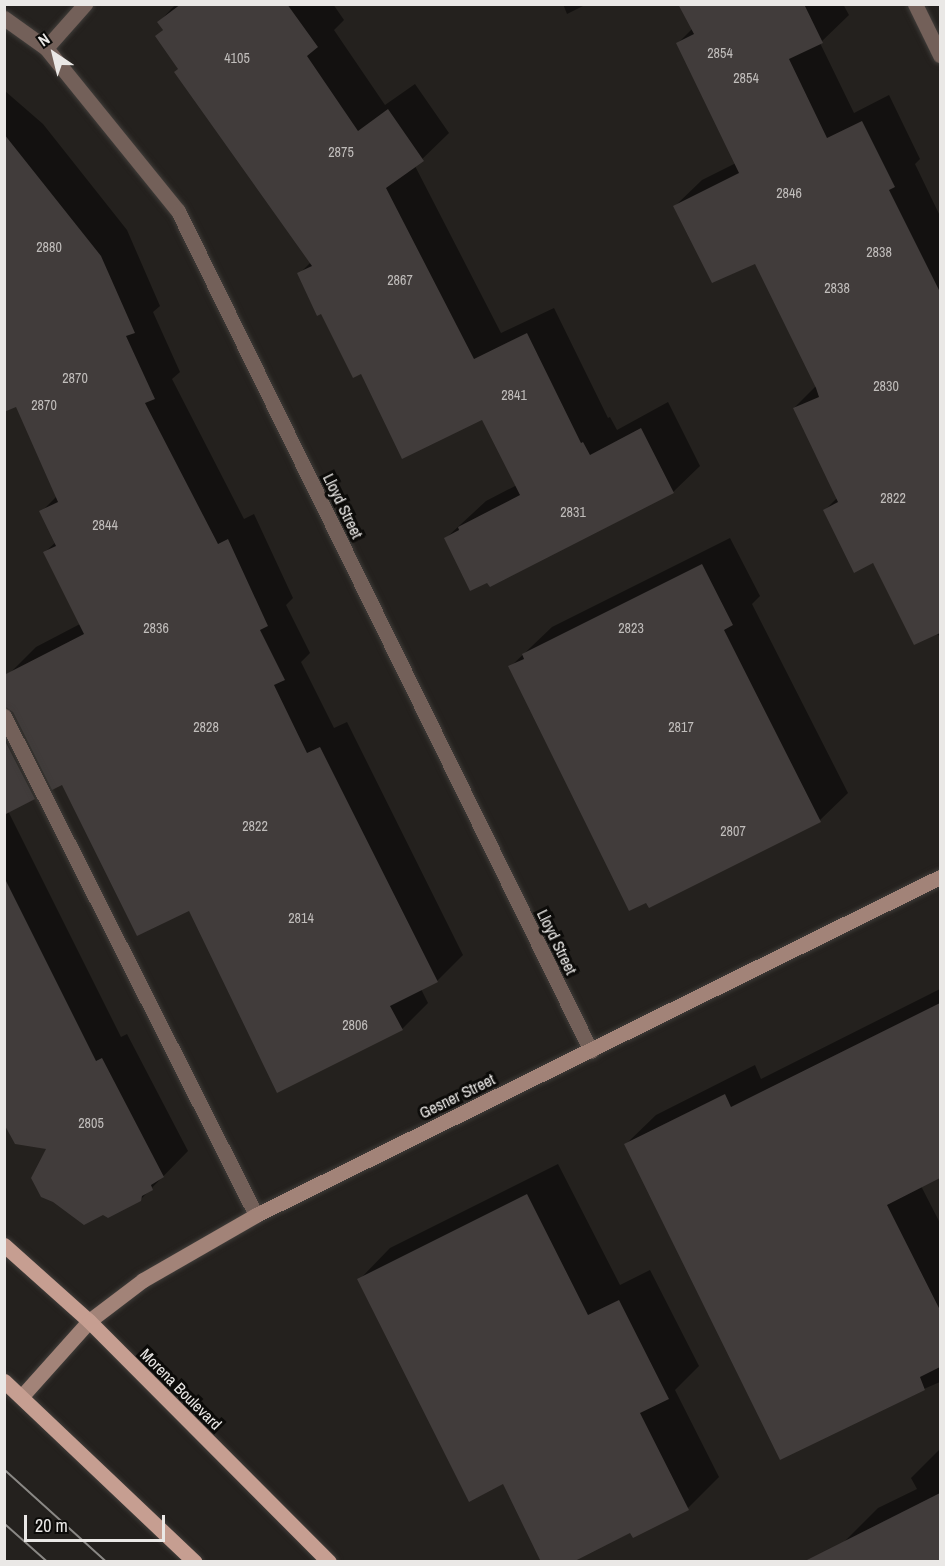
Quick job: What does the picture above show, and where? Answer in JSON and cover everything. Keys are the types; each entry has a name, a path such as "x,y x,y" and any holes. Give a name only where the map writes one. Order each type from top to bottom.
{"main road":[{"name":"Gesner Street","path":"22,1396 89,1321 142,1280 256,1215 591,1051 940,876"},
{"name":"Morena Boulevard","path":"4,1245 89,1321 328,1562"},
{"path":"4,1381 195,1562"}],"street":[{"path":"46,48 84,4"},
{"path":"915,4 940,55"},
{"name":"Lloyd Street","path":"4,18 46,48 178,211 591,1051"},
{"path":"4,716 256,1215"}],"building":[{"path":"181,4 287,4 318,47 307,56 358,131 388,109 424,161 386,188 474,359 527,333 581,443 583,442 590,455 641,428 674,493 490,587 487,583 470,591 444,538 459,530 458,527 520,495 482,420 402,459 361,374 353,378 321,314 317,316 297,273 312,266 174,72 178,69 155,36 163,30 157,22"},
{"path":"678,4 804,4 823,43 789,59 827,138 862,121 895,187 889,190 940,292 940,633 914,645 873,563 854,573 823,510 838,502 793,408 819,397 755,264 712,283 673,206 739,173 676,43 694,34"},
{"path":"4,134 101,256 135,333 126,336 155,399 145,403 218,544 228,539 268,626 260,630 285,680 274,685 307,753 320,747 438,982 390,1006 403,1030 277,1093 189,911 137,936 62,785 52,790 13,712 4,706 4,675 84,634 43,552 56,546 39,511 58,502 16,407 4,412"},
{"path":"702,564 733,625 724,630 821,822 649,908 646,903 629,911 508,666 524,659 522,654"},
{"path":"4,739 35,799 4,815"},
{"path":"4,877 96,1061 102,1058 164,1177 151,1185 153,1190 142,1196 141,1201 108,1218 103,1215 84,1225 53,1202 41,1197 31,1178 46,1149 15,1144 4,1124"},
{"path":"940,1003 940,1178 887,1205 940,1310 940,1367 920,1377 925,1390 780,1460 624,1144 725,1094 731,1107"},
{"path":"527,1194 588,1315 619,1300 669,1399 640,1413 689,1510 633,1538 630,1533 573,1562 541,1562 503,1484 469,1502 357,1279"},
{"path":"940,1493 940,1562 803,1562"}],"tram line":[{"path":"4,1469 107,1562"},
{"path":"4,1523 48,1562"}]}
